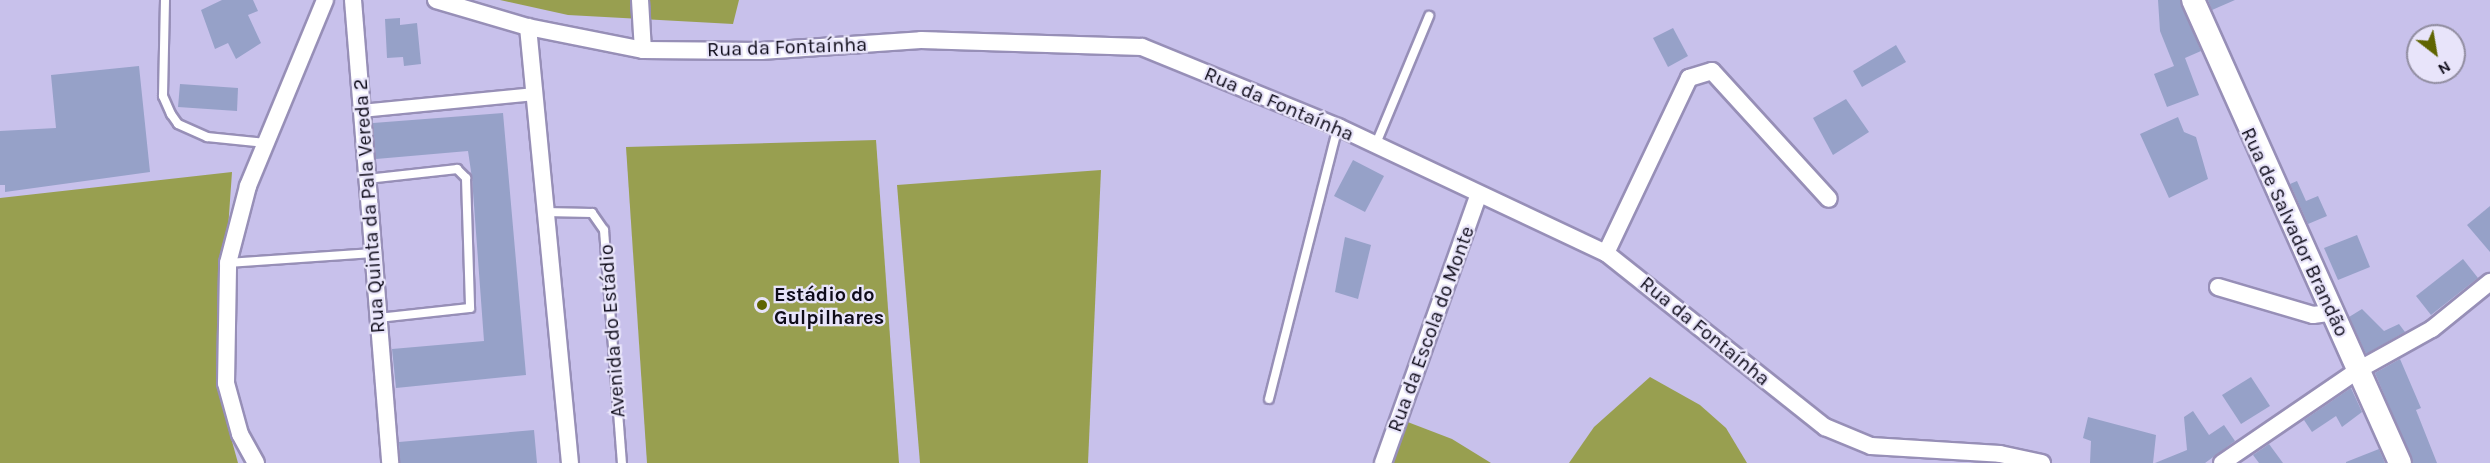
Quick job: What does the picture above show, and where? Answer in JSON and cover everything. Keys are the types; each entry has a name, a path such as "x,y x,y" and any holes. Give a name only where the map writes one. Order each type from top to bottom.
{"main road":[{"name":"Rua de Salvador Brandão","path":"2193,0 2330,313 2360,369 2400,463"}],"street":[{"path":"256,463 240,434 226,383 228,262 248,186 326,0"},
{"name":"Rua Quinta da Pala Vereda 2","path":"353,0 390,463"},
{"name":"Rua da Fontaínha","path":"436,0 528,27 643,50 761,51 921,40 1142,47 1338,127 1478,196 1605,253 1825,427 1871,446 2000,454 2042,463"},
{"path":"640,0 643,50"},
{"path":"528,27 570,463"},
{"path":"1605,253 1689,78 1712,71 1829,199"},
{"path":"362,111 534,94"},
{"name":"Rua da Escola do Monte","path":"1383,463 1478,196"},
{"path":"2222,463 2360,369 2432,329 2490,282"},
{"path":"2218,287 2313,315 2330,313"}],"lane":[{"path":"165,0 163,96 178,124 207,137 267,143"},
{"path":"1375,146 1429,16"},
{"path":"1269,399 1338,127"},
{"path":"367,179 457,169 466,178 470,308 378,318"},
{"name":"Avenida do Estádio","path":"545,212 592,213 604,230 622,463"},
{"path":"228,262 373,253"}],"green space":[{"path":"500,0 739,0 733,24 568,15"},
{"name":"Estádio do Gulpilhares","path":"876,140 899,463 647,463 626,147"},
{"name":"Estádio do Gulpilhares","path":"1101,170 1088,463 920,463 897,185"},
{"path":"232,172 217,387 238,463 0,463 0,198"},
{"path":"1650,377 1700,405 1726,428 1747,463 1569,463 1594,427"},
{"path":"1405,421 1452,439 1491,463 1390,463"}],"building":[{"path":"222,0 253,0 258,11 248,15 261,43 236,59 228,43 215,49 201,10"},
{"path":"2158,0 2180,0 2201,51 2185,58 2199,95 2167,107 2154,74 2174,66 2160,31"},
{"path":"2208,0 2235,0 2212,10"},
{"path":"400,18 400,25 417,23 421,64 404,66 403,57 387,58 385,19"},
{"path":"1673,28 1688,56 1668,67 1653,38"},
{"path":"1896,45 1906,62 1862,87 1853,71"},
{"path":"139,66 150,172 5,192 5,185 0,185 0,131 56,128 51,75"},
{"path":"180,84 238,88 237,111 178,107"},
{"path":"1846,99 1869,132 1833,155 1813,118"},
{"path":"503,113 526,375 396,388 392,349 484,341 472,178 468,151 376,159 373,123"},
{"path":"2178,117 2184,132 2196,137 2208,179 2169,198 2140,134"},
{"path":"1353,160 1384,176 1365,212 1334,196"},
{"path":"2297,181 2306,201 2318,196 2327,216 2308,224 2290,184"},
{"path":"2490,206 2490,252 2467,225"},
{"path":"2357,235 2370,267 2338,280 2324,248"},
{"path":"1345,237 1371,245 1358,299 1335,292"},
{"path":"2463,259 2478,278 2431,315 2416,296"},
{"path":"2362,309 2384,331 2399,324 2405,332 2366,354 2349,317"},
{"path":"2400,359 2421,408 2416,410 2437,463 2413,463 2375,373"},
{"path":"2251,377 2270,406 2241,424 2222,395"},
{"path":"2351,388 2362,412 2342,427 2336,416 2312,432 2304,420"},
{"path":"2193,411 2209,435 2224,425 2235,441 2205,463 2155,463 2187,450 2184,417"},
{"path":"2088,417 2156,435 2153,463 2090,463 2091,441 2083,438"},
{"path":"534,430 537,463 400,463 399,442"},
{"path":"2269,444 2283,463 2259,463 2253,455"},
{"path":"2379,449 2385,463 2346,463 2346,462"}],"place":[{"name":"Estádio do Gulpilhares","path":"762,305"}]}
